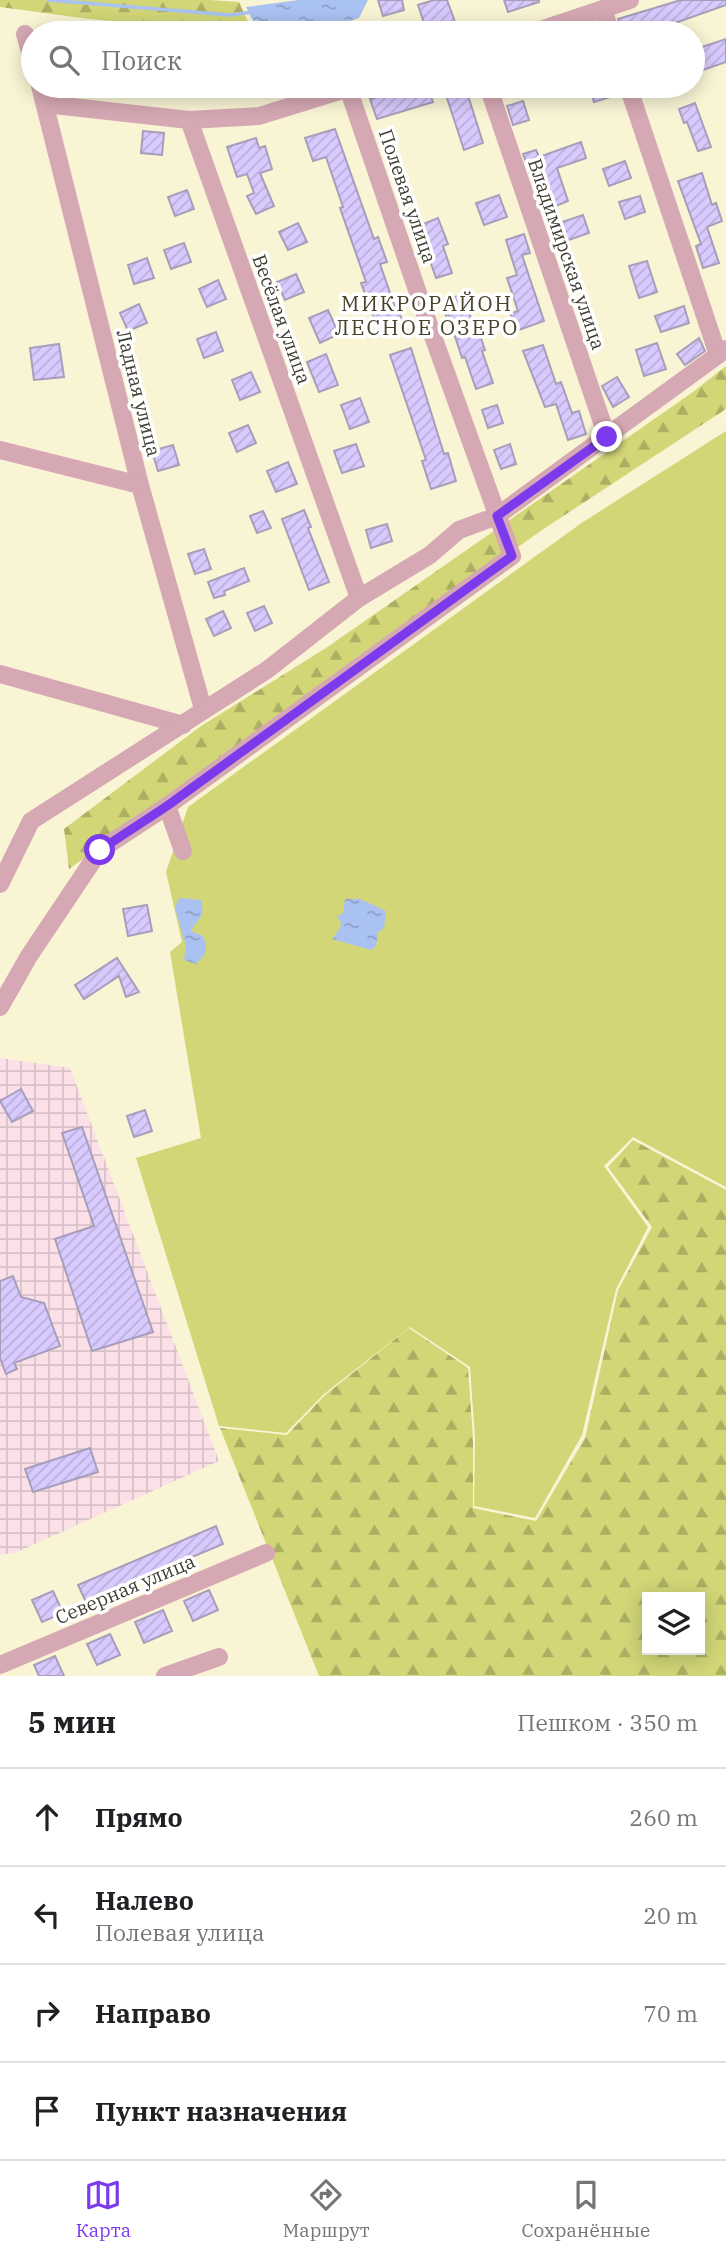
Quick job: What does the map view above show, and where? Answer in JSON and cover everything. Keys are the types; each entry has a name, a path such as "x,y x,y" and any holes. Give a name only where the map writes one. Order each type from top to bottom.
{"street":[{"path":"567,21 630,0"},
{"path":"603,9 607,21"},
{"name":"Ладная улица","path":"44,98 141,485 203,709"},
{"path":"46,104 189,120 260,117 318,98"},
{"name":"Полевая улица","path":"167,806 512,556 356,98"},
{"name":"Владимирская улица","path":"492,98 607,437"},
{"path":"0,884 31,821 267,670 359,598 430,555 459,530 497,516 722,352 632,98"},
{"name":"Весёлая улица","path":"189,120 359,598"},
{"path":"0,450 141,485"},
{"path":"0,674 183,725"},
{"path":"0,1007 29,956 100,850 167,806 183,851"},
{"name":"Северная улица","path":"0,1665 266,1553"},
{"path":"165,1676 219,1657"}],"shaded area":[{"path":"0,1058 70,1068 219,1461 15,1553 0,1555"}],"green space":[{"path":"0,0 209,0 239,2 248,21 112,21 0,7"},
{"path":"726,366 726,409 542,530 69,869 64,829 201,726 326,648 693,392"},
{"path":"726,431 726,1187 633,1137 604,1166 648,1227 616,1289 582,1435 535,1518 474,1506 475,1438 470,1367 410,1327 324,1394 286,1433 219,1426 136,1158 201,1138 170,952 182,942 166,872 188,807 583,522"},
{"path":"633,1140 726,1190 726,1676 319,1676 220,1428 287,1435 325,1395 409,1328 468,1368 473,1438 473,1508 536,1521 585,1438 618,1290 652,1227 608,1167"}],"water":[{"path":"298,0 368,0 359,18 349,21 253,21 246,7"},
{"path":"181,898 201,900 202,915 191,931 203,936 206,948 196,964 184,960 186,946 175,908"},
{"path":"345,899 360,899 386,911 384,928 378,932 376,946 371,950 332,939 340,928 341,922 337,917 343,913"}],"building":[{"path":"378,0 402,0 404,10 383,16"},
{"path":"434,0 447,0 455,21 423,21 418,5"},
{"path":"504,0 539,0 539,2 508,12"},
{"path":"681,0 726,0 726,5 681,21 618,19"},
{"path":"726,39 726,62 705,69 705,46"},
{"path":"432,98 433,102 377,119 370,99"},
{"path":"447,98 469,98 483,143 464,150"},
{"path":"523,101 529,120 513,125 507,106"},
{"path":"695,103 711,147 698,151 679,109"},
{"path":"335,129 374,239 378,237 387,262 380,264 404,326 380,334 361,283 366,282 340,208 343,207 326,157 313,161 305,138"},
{"path":"143,131 164,133 162,155 141,153"},
{"path":"256,138 259,148 265,146 272,169 260,173 274,206 256,214 247,196 254,193 247,174 237,177 227,147"},
{"path":"581,142 586,158 557,168 568,201 551,208 538,175 531,177 523,154 536,150 539,157"},
{"path":"625,161 631,178 609,186 603,169"},
{"path":"702,173 712,205 716,203 722,221 707,227 719,263 703,268 696,246 701,244 678,181"},
{"path":"187,190 194,209 175,216 168,197"},
{"path":"499,195 507,217 484,225 476,203"},
{"path":"640,196 645,212 625,219 619,202"},
{"path":"583,215 589,233 563,242 556,224"},
{"path":"438,218 448,244 443,246 452,273 436,278 427,252 422,254 416,237 427,234 423,224"},
{"path":"298,223 307,242 288,250 279,232"},
{"path":"524,234 530,253 522,255 544,321 516,331 510,313 518,311 507,278 517,275 506,240"},
{"path":"184,243 191,262 171,269 164,250"},
{"path":"147,258 154,278 134,284 128,265"},
{"path":"647,261 657,292 639,298 629,266"},
{"path":"296,274 304,292 285,300 277,282"},
{"path":"218,280 226,299 207,307 199,289"},
{"path":"463,294 474,327 477,326 493,383 476,389 441,302"},
{"path":"139,304 147,323 128,331 120,313"},
{"path":"684,306 689,323 661,332 655,316"},
{"path":"328,310 339,334 320,343 309,318"},
{"path":"216,332 223,351 204,358 197,339"},
{"path":"699,338 705,351 685,365 677,354"},
{"path":"657,343 666,369 644,376 636,350"},
{"path":"59,344 64,377 34,380 30,348"},
{"path":"543,345 556,384 561,382 572,413 579,411 586,434 568,440 556,404 545,407 523,351"},
{"path":"411,348 444,454 448,453 456,481 431,489 422,461 426,460 390,355"},
{"path":"326,354 338,385 319,392 307,362"},
{"path":"251,372 260,392 240,400 232,380"},
{"path":"617,377 629,397 613,407 602,386"},
{"path":"360,398 369,422 350,429 341,405"},
{"path":"497,405 503,423 488,428 482,410"},
{"path":"248,425 256,443 237,452 229,433"},
{"path":"356,444 364,466 342,473 334,451"},
{"path":"510,444 516,464 501,469 494,450"},
{"path":"173,445 179,465 158,471 152,451"},
{"path":"288,462 297,484 276,492 267,471"},
{"path":"304,510 311,527 308,528 329,582 309,590 282,519"},
{"path":"263,511 271,528 257,533 250,516"},
{"path":"387,524 392,541 371,548 366,530"},
{"path":"204,549 211,569 195,574 188,554"},
{"path":"244,568 249,581 224,591 225,595 214,598 208,582"},
{"path":"264,606 272,623 255,631 247,613"},
{"path":"223,611 231,628 214,636 206,619"},
{"path":"147,905 152,931 128,936 123,909"},
{"path":"117,958 139,992 126,997 119,976 84,999 75,985"},
{"path":"21,1089 33,1111 12,1122 0,1101"},
{"path":"145,1110 152,1131 134,1137 127,1116"},
{"path":"82,1127 153,1332 92,1351 55,1239 94,1226 62,1133"},
{"path":"13,1276 21,1297 44,1303 60,1346 14,1363 17,1369 6,1374 0,1358 0,1281"},
{"path":"90,1448 98,1472 33,1492 25,1469"},
{"path":"216,1526 223,1544 86,1602 78,1585"},
{"path":"209,1590 218,1610 193,1621 184,1601"},
{"path":"53,1591 63,1613 42,1622 32,1600"},
{"path":"163,1610 172,1631 144,1643 135,1622"},
{"path":"110,1634 120,1655 97,1665 87,1644"},
{"path":"55,1656 64,1676 39,1676 34,1665"}],"waterway":[{"path":"48,0 230,15 253,12"}],"district":[{"name":"МИКРОРАЙОН ЛЕСНОЕ ОЗЕРО","path":"427,315"}],"route":[{"path":"100,850 167,806 512,556 497,516 607,437"}]}
